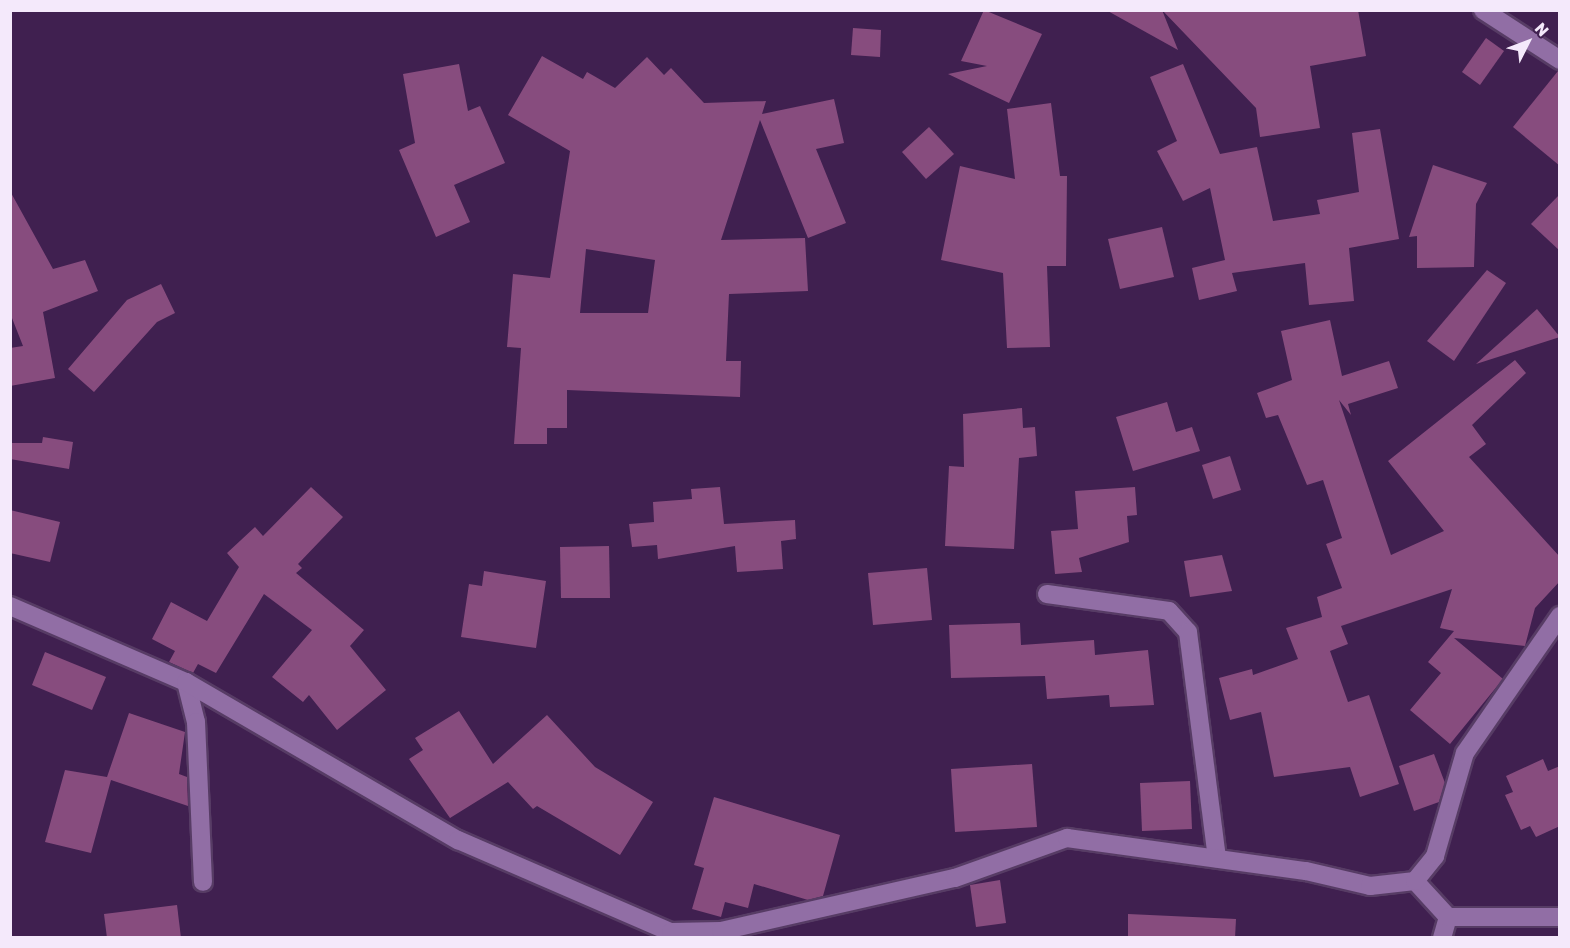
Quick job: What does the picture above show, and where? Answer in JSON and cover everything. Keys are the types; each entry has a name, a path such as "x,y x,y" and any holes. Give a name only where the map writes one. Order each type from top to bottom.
{"street":[{"path":"1483,10 1560,60"},
{"path":"1047,594 1169,611 1188,632 1217,858"},
{"path":"10,606 186,682 458,840 671,935 721,931 955,878 1067,838 1217,858 1370,886 1415,881 1435,856 1465,753 1560,616"},
{"path":"186,682 197,734 203,882"},
{"path":"1415,881 1448,917 1560,918"},
{"path":"1442,938 1448,917"}],"building":[{"path":"984,10 1042,34 1009,103 948,74 987,66 961,61"},
{"path":"1106,10 1162,10 1178,50"},
{"path":"1162,10 1358,10 1366,56 1310,66 1320,128 1260,137 1256,108"},
{"path":"853,28 881,30 880,57 851,55"},
{"path":"1486,38 1504,51 1480,85 1462,72"},
{"path":"542,56 583,79 587,72 615,88 647,57 664,75 671,68 704,103 766,101 762,114 834,99 844,143 816,149 846,223 808,238 760,120 721,240 805,238 808,291 729,294 726,361 741,361 740,397 567,390 567,428 547,428 547,444 514,444 521,348 507,347 513,274 550,278 570,151 508,115","holes":["586,249 655,260 648,313 580,313"]},
{"path":"459,64 468,111 480,106 505,163 454,185 470,222 436,237 399,150 415,143 403,74"},
{"path":"1183,64 1220,154 1257,147 1273,221 1320,214 1317,200 1359,192 1352,133 1380,129 1399,239 1349,248 1354,301 1309,305 1305,263 1232,273 1237,291 1199,300 1192,268 1225,260 1210,188 1183,201 1157,151 1177,141 1150,77"},
{"path":"1560,71 1560,166 1513,127"},
{"path":"1051,103 1060,176 1067,176 1066,266 1047,266 1050,347 1007,348 1003,273 941,260 960,166 1015,179 1007,109"},
{"path":"929,127 954,154 926,179 902,152"},
{"path":"1433,165 1487,183 1476,204 1474,267 1417,268 1417,236 1409,237"},
{"path":"10,191 53,269 85,260 98,291 43,312 55,378 10,386 10,348 23,346 10,313"},
{"path":"1560,194 1560,251 1531,224"},
{"path":"1162,227 1174,277 1120,289 1108,239"},
{"path":"1487,270 1506,283 1454,361 1427,341"},
{"path":"161,284 175,313 157,322 94,392 68,369 127,300"},
{"path":"1537,309 1560,337 1476,364"},
{"path":"1330,320 1342,376 1389,361 1398,388 1348,404 1351,415 1339,400 1391,555 1444,531 1388,461 1515,360 1526,373 1472,425 1486,444 1469,457 1560,557 1560,581 1535,608 1525,646 1454,638 1503,679 1450,744 1410,710 1441,673 1428,662 1454,631 1440,628 1452,589 1341,626 1348,644 1330,651 1348,702 1369,695 1399,784 1360,797 1350,767 1274,777 1261,712 1230,720 1219,678 1252,669 1253,675 1298,659 1286,628 1322,617 1317,597 1342,588 1326,544 1342,538 1323,480 1307,485 1278,415 1266,418 1257,393 1292,380 1281,331"},
{"path":"1167,402 1176,432 1192,427 1200,451 1133,471 1116,417"},
{"path":"1022,408 1023,428 1035,427 1037,456 1019,458 1014,549 945,546 949,466 964,467 963,414"},
{"path":"43,437 73,442 69,469 10,459 10,443 42,443"},
{"path":"1230,456 1241,490 1213,499 1202,465"},
{"path":"311,487 343,517 298,564 302,568 296,573 364,630 350,646 386,690 337,730 309,695 303,702 272,677 312,630 264,594 216,673 198,664 193,673 169,662 175,651 152,639 171,602 207,621 239,567 227,553 255,527 263,536"},
{"path":"720,487 724,524 795,520 796,539 781,541 783,569 737,572 735,546 658,559 657,545 632,547 629,524 654,522 653,502 692,499 691,489"},
{"path":"1135,487 1137,515 1127,516 1129,542 1079,558 1082,572 1055,574 1051,531 1078,529 1075,491"},
{"path":"10,510 60,522 50,562 10,553"},
{"path":"609,546 610,598 561,598 560,547"},
{"path":"1222,555 1232,591 1190,597 1184,561"},
{"path":"927,568 932,620 873,625 868,573"},
{"path":"484,571 546,581 536,648 461,637 469,584 482,586"},
{"path":"1020,623 1021,645 1094,640 1095,655 1148,650 1154,705 1110,707 1109,695 1047,699 1045,676 951,678 949,625"},
{"path":"45,652 106,677 92,710 32,685"},
{"path":"459,711 493,764 547,715 595,767 653,802 620,855 537,806 533,809 508,782 450,818 409,759 423,750 415,738"},
{"path":"129,713 185,732 179,774 187,777 188,806 111,780 91,853 45,842 65,770 107,777"},
{"path":"1434,754 1445,783 1439,802 1414,811 1399,766"},
{"path":"1543,759 1548,771 1560,766 1560,826 1536,837 1530,826 1521,830 1505,795 1513,792 1506,776"},
{"path":"1032,764 1037,827 955,832 951,769"},
{"path":"1190,781 1192,829 1142,831 1140,783"},
{"path":"714,797 840,835 823,896 808,900 754,884 748,908 725,902 721,917 692,909 704,868 694,865"},
{"path":"1000,880 1006,923 976,927 970,885"},
{"path":"177,905 181,938 107,938 104,914"},
{"path":"1128,914 1236,919 1235,938 1128,938"}]}
